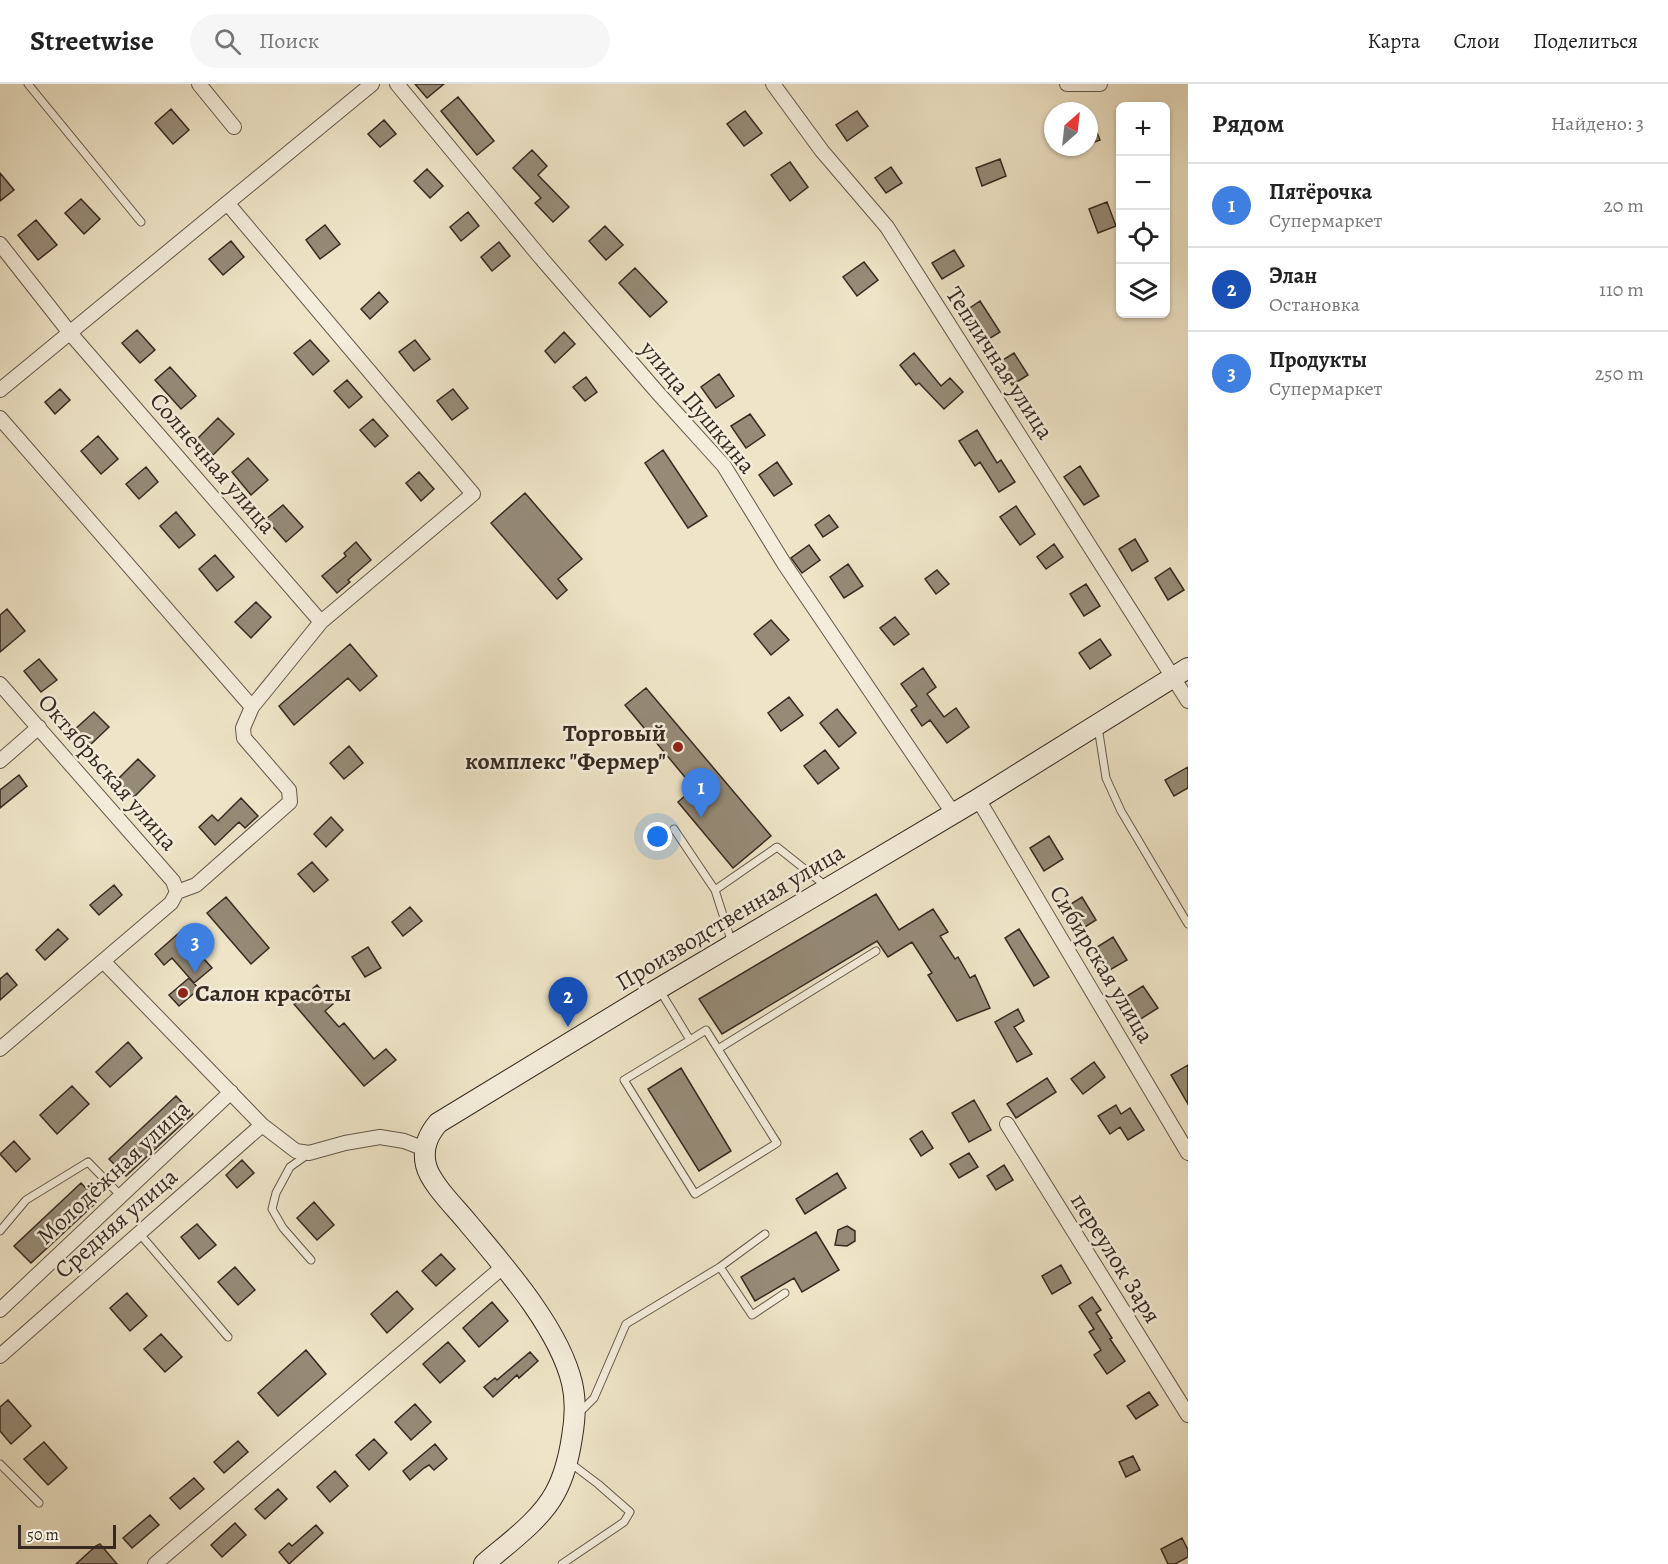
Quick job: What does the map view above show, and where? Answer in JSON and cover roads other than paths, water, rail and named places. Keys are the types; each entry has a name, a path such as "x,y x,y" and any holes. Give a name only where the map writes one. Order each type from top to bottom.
{"street":[{"path":"199,84 234,127"},
{"path":"0,390 372,84"},
{"name":"улица Пушкина","path":"397,84 541,258 724,466 784,565 953,813"},
{"name":"Тепличная улица","path":"773,84 822,151 887,227 1181,672 1188,701"},
{"path":"1067,84 1100,84"},
{"path":"0,1049 171,903 177,892 196,885 290,802 289,790 244,738 243,728 252,707 321,622 473,494 228,204"},
{"name":"Солнечная улица","path":"0,244 70,333 321,622"},
{"path":"0,418 252,707"},
{"name":"Производственная улица","path":"425,1149 428,1135 438,1123 658,988 978,798 1181,672"},
{"name":"Октябрьская улица","path":"0,684 173,881 177,892"},
{"path":"0,761 39,727"},
{"name":"Сибирская улица","path":"978,798 1188,1153"},
{"path":"103,961 262,1125 296,1151 309,1153 345,1143 380,1137 404,1141 425,1149 426,1166 434,1182 504,1266 550,1331 563,1356 572,1384 575,1417 569,1462 554,1495 529,1525 485,1564"},
{"name":"Молодёжная улица","path":"0,1310 231,1092"},
{"name":"переулок Заря","path":"1006,1124 1188,1415"},
{"name":"Средняя улица","path":"0,1356 262,1125"},
{"path":"155,1564 504,1266"}],"lane":[{"path":"28,84 141,222"},
{"path":"1098,724 1106,778 1117,803 1188,924"},
{"path":"674,829 716,890 733,944"},
{"path":"716,890 777,847 828,887"},
{"path":"718,1049 876,951"},
{"path":"658,988 690,1040"},
{"path":"706,1030 777,1143 695,1194 624,1080 690,1040 706,1030"},
{"path":"309,1153 290,1167 276,1193 272,1209 283,1228 311,1260"},
{"path":"0,1231 26,1200 88,1162 121,1196"},
{"path":"139,1233 228,1337"},
{"path":"575,1417 594,1398 626,1324 720,1267 765,1234"},
{"path":"720,1267 752,1315 785,1293"},
{"path":"562,1564 624,1522 630,1512 569,1462"},
{"path":"0,1464 39,1503"}],"place":[{"name":"Торговый комплекс \"Фермер\"","path":"678,747"},
{"name":"Пятёрочка","path":"701,818"},
{"name":"Продукты","path":"195,973"},
{"name":"Салон красоты","path":"183,993"},
{"name":"Элан","path":"568,1027"}]}
